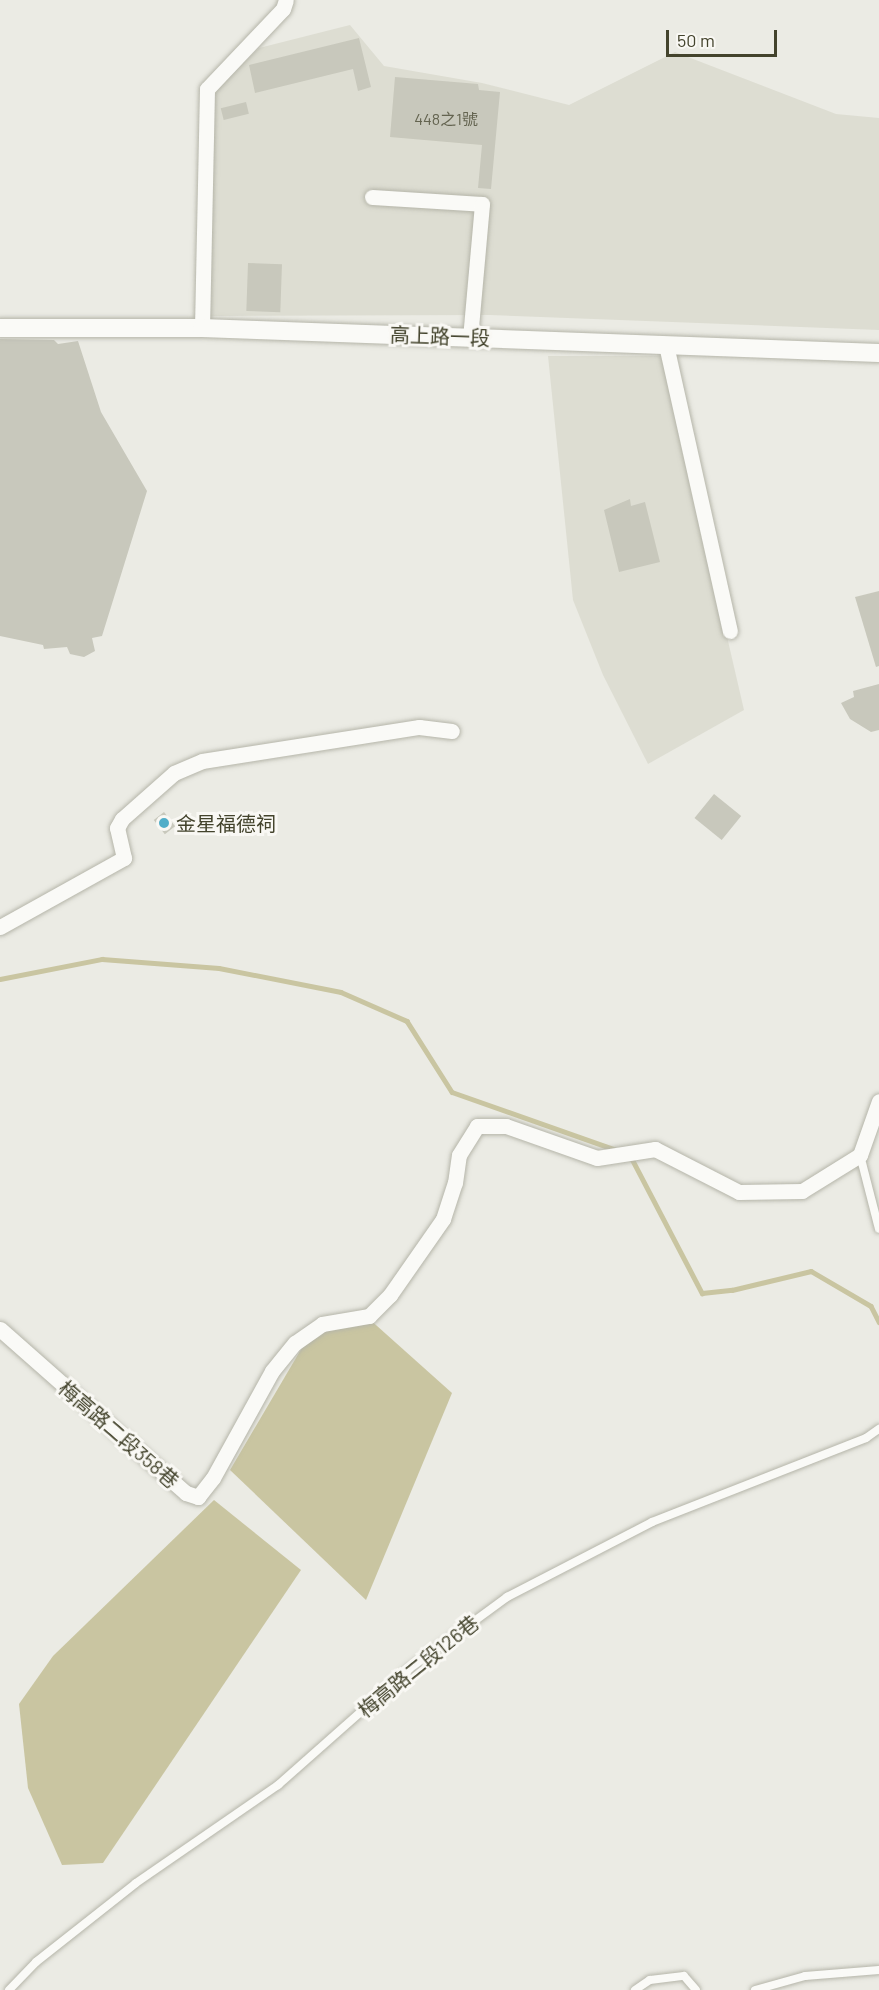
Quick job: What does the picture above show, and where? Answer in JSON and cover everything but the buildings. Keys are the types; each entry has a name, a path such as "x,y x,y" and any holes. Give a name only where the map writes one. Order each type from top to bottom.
{"street":[{"path":"202,328 207,89 283,9 286,0"},
{"path":"372,197 482,204 470,338"},
{"name":"高上路一段","path":"0,328 202,328 879,353"},
{"path":"666,345 730,631"},
{"path":"0,927 124,858 117,828 122,819 174,773 202,761 419,727 452,731"},
{"path":"861,1155 879,1101"},
{"name":"梅高路二段358巷","path":"0,1329 186,1493 198,1497 213,1478 272,1371 295,1343 322,1324 369,1316 390,1295 443,1219 455,1183 459,1155 477,1126 506,1126 597,1158 655,1149 739,1192 802,1191 861,1155"}],"lane":[{"path":"861,1155 879,1229"},
{"name":"梅高路二段126巷","path":"9,1990 36,1962 136,1883 278,1785 409,1669 507,1597 652,1522 866,1438 879,1429"},
{"path":"755,1990 805,1976 879,1970"},
{"path":"635,1990 651,1980 684,1976 696,1990"}],"shaded area":[{"path":"350,25 384,66 482,83 569,105 675,52 836,114 879,118 879,330 490,315 211,316 213,91 259,48"},
{"path":"548,356 662,356 744,710 648,764 603,675 573,600"},
{"path":"367,1317 452,1393 366,1600 230,1470 313,1329"},
{"path":"214,1500 301,1570 103,1863 62,1865 28,1788 19,1704 53,1656"}],"waterway":[{"path":"0,979 102,959 219,968 341,992 407,1021 452,1092 617,1150"},
{"path":"630,1155 702,1293 732,1290 811,1271 871,1306 879,1322"}],"place":[{"name":"金星福德祠","path":"164,823"}]}
